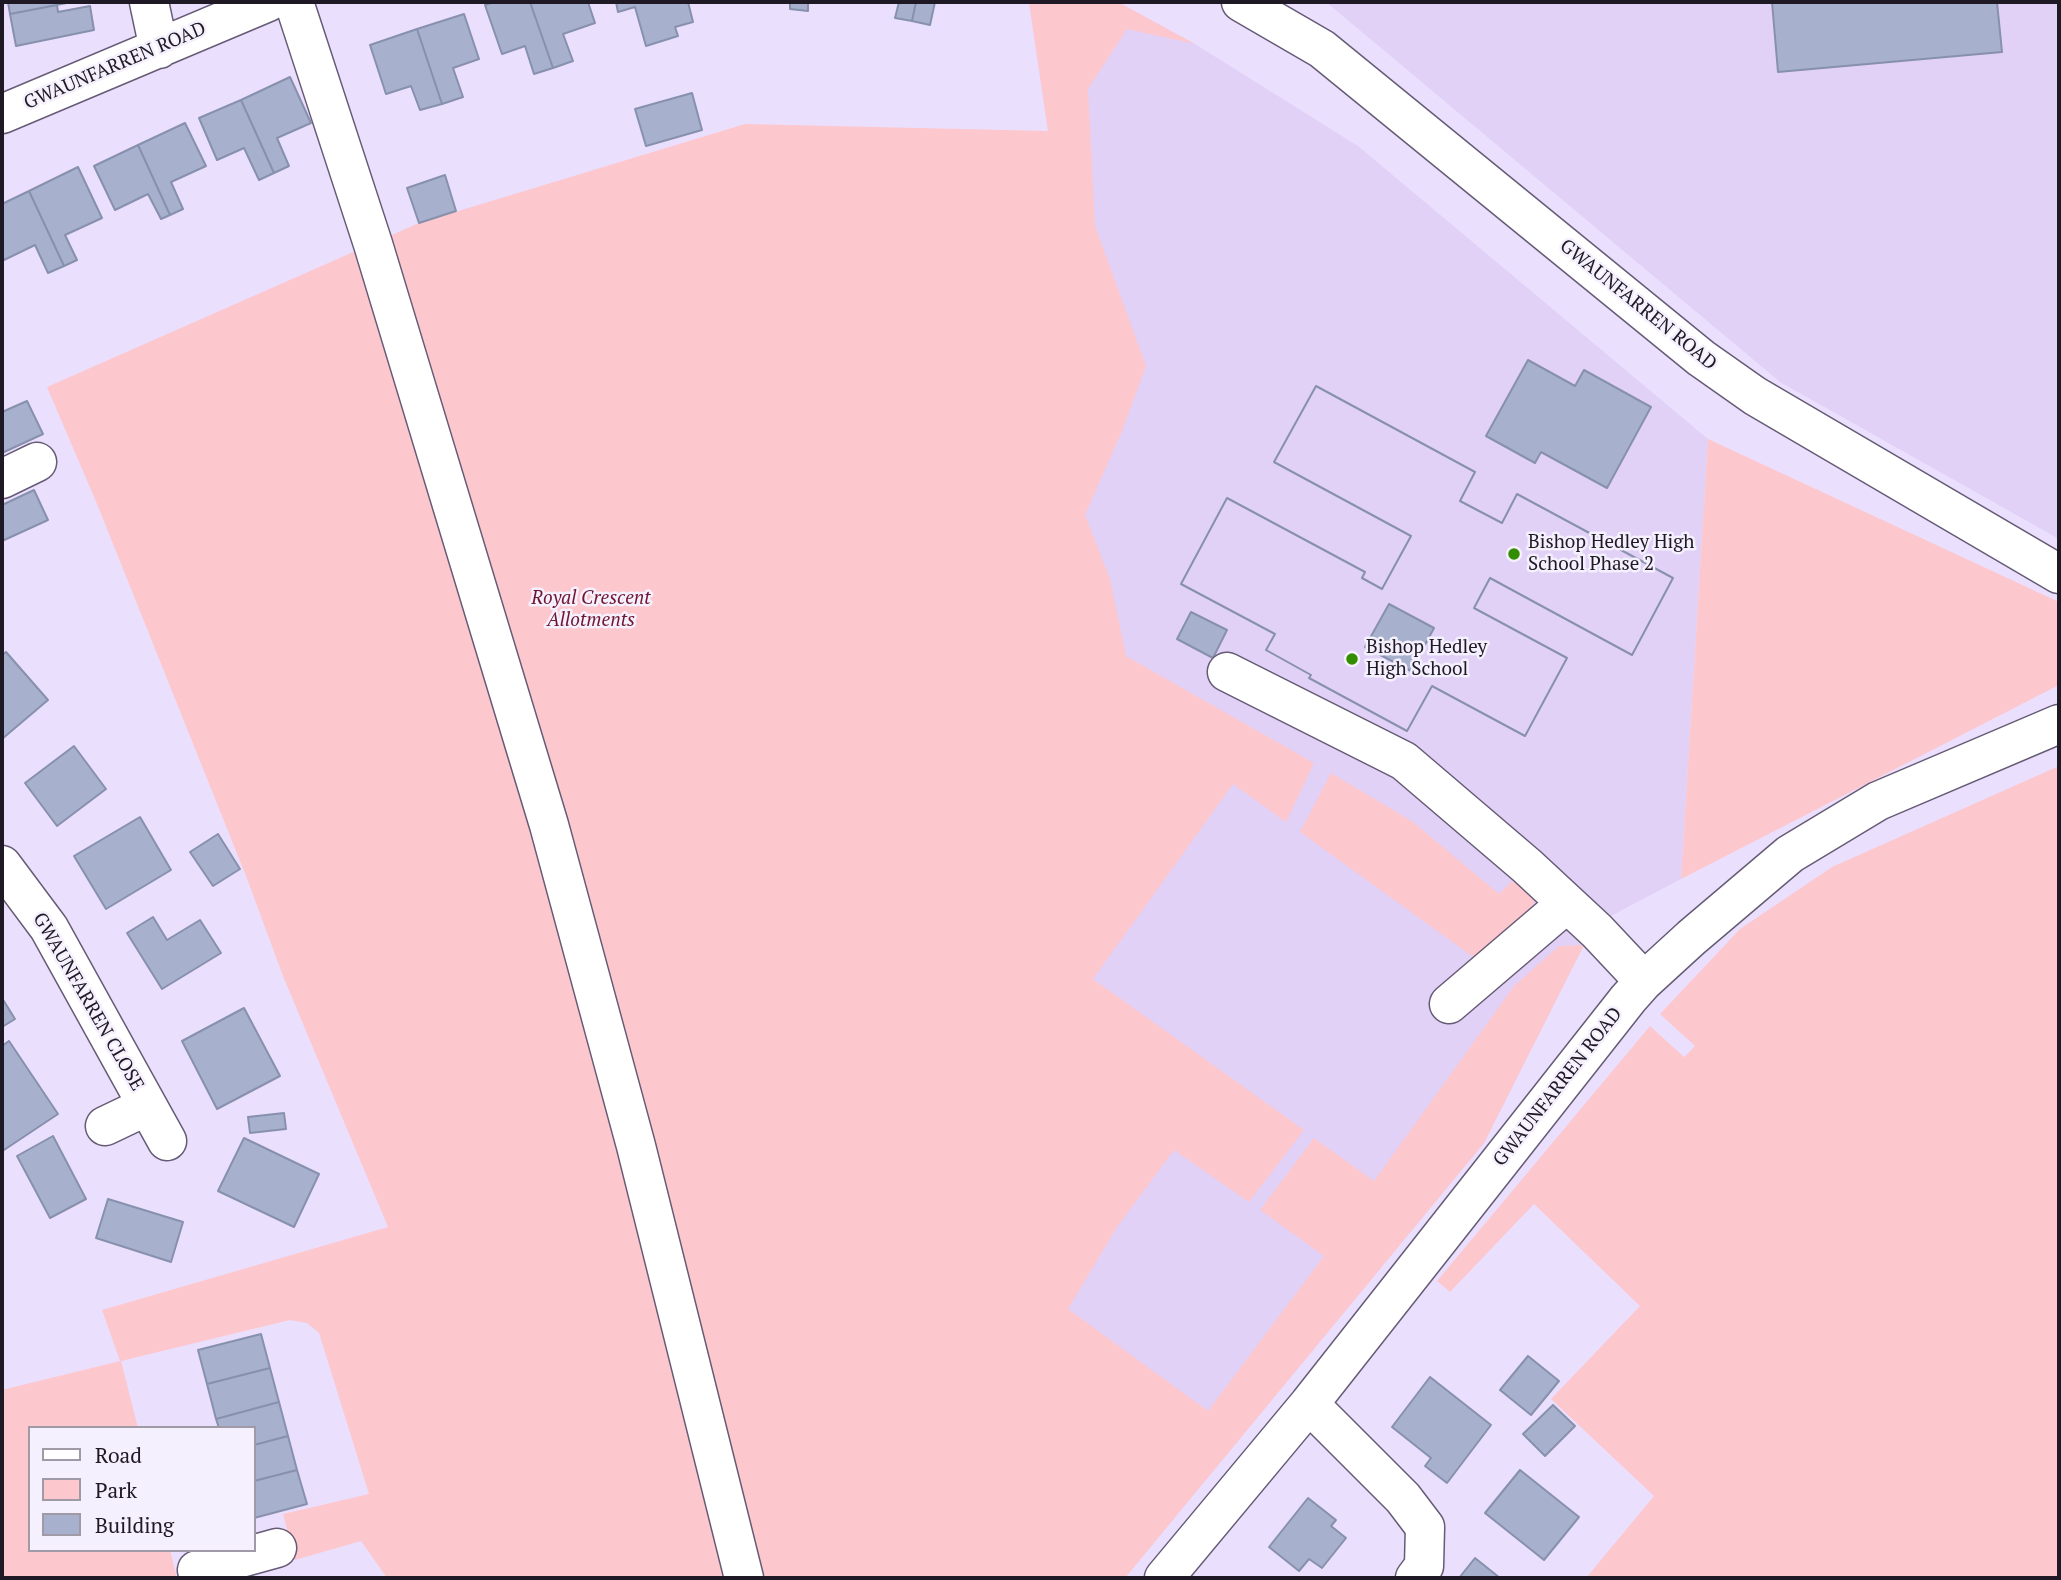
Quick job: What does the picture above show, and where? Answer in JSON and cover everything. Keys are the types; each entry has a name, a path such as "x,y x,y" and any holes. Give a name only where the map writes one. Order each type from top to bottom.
{"street":[{"path":"149,2 159,49"},
{"name":"GWAUNFARREN ROAD","path":"2,114 268,2"},
{"path":"294,2 373,244 549,825 636,1146 744,1578"},
{"name":"GWAUNFARREN ROAD","path":"1241,2 1322,49 1702,358 1755,396 2059,573"},
{"path":"2,479 37,462"},
{"path":"1227,672 1404,761 1527,866 1597,931 1644,981"},
{"name":"GWAUNFARREN ROAD","path":"1164,1578 1308,1405 1644,981 1790,854 1878,801 2059,723"},
{"name":"GWAUNFARREN CLOSE","path":"2,866 49,928 167,1141"},
{"path":"1449,1004 1566,904"},
{"name":"GWAUNFARREN CLOSE","path":"105,1126 147,1106"},
{"path":"1308,1405 1403,1498 1425,1527 1424,1566 1415,1578"},
{"path":"195,1566 277,1548"}],"shaded area":[{"name":"Bishop Hedley High School","path":"1029,2 1118,2 1195,44 1358,146 1708,439 1681,879 1611,916 1584,945 1484,1143 1125,1578 1027,1578 1048,131"},
{"path":"1326,2 2059,2 2059,539 1780,382"}],"green space":[{"name":"Royal Crescent Allotments","path":"1029,2 1118,2 1195,44 1127,29 1088,89 1095,226 1146,366 1122,431 1085,515 1110,579 1126,656 1314,763 1286,822 1233,784 1093,979 1304,1130 1249,1202 1174,1150 1117,1227 1068,1309 1208,1411 1324,1256 1260,1210 1314,1138 1374,1181 1514,986 1559,946 1584,945 1484,1143 1125,1578 387,1578 361,1541 295,1560 283,1514 369,1494 319,1333 307,1323 290,1320 121,1361 137,1426 28,1426 28,1552 170,1552 177,1578 2,1578 2,1390 120,1361 102,1310 388,1227 283,976 246,876 97,504 47,387 419,223 745,124 1048,131"},
{"path":"1708,439 2059,602 2059,685 1681,879"},
{"path":"2059,766 2059,1578 1586,1578 1654,1496 1551,1399 1640,1306 1534,1204 1450,1292 1437,1281 1650,1026 1684,1057 1695,1046 1660,1014 1740,929 1832,867"},
{"path":"1331,773 1413,822 1499,894 1520,873 1536,900 1513,931 1476,959 1300,832"}],"building":[{"path":"8,2 72,2 10,14"},
{"path":"494,2 530,2 553,68 534,74 525,46 502,54 485,5"},
{"path":"530,2 588,2 595,23 563,34 573,61 553,68"},
{"path":"616,2 688,2 693,22 675,27 678,36 646,46 635,7 618,12"},
{"path":"790,2 808,2 808,11 790,9"},
{"path":"899,2 916,2 912,21 895,18"},
{"path":"916,2 935,2 930,25 912,21"},
{"path":"1772,2 1997,2 2002,52 1778,72"},
{"path":"57,5 58,12 90,6 94,30 16,46 10,14"},
{"path":"464,14 479,59 453,68 463,97 442,104 417,29"},
{"path":"417,29 442,104 420,110 411,86 386,94 370,45"},
{"path":"290,77 311,123 277,138 289,166 274,173 241,100"},
{"path":"692,93 702,130 646,146 635,109"},
{"path":"241,100 274,173 259,180 244,148 217,160 199,118"},
{"path":"185,123 206,166 171,182 183,209 170,215 138,145"},
{"path":"138,145 170,215 161,219 148,194 115,210 94,166"},
{"path":"78,167 102,218 65,235 77,260 64,266 29,191"},
{"path":"445,175 456,211 419,223 407,188"},
{"path":"29,191 64,266 48,273 35,245 4,260 2,254 2,204"},
{"path":"1528,360 1575,386 1584,370 1651,407 1607,488 1541,452 1535,463 1486,436"},
{"name":"Bishop Hedley High School Phase 2","path":"1316,386 1475,472 1460,501 1502,523 1517,494 1673,578 1632,655 1490,578 1474,608 1567,658 1525,736 1432,686 1407,731 1309,678 1311,675 1266,650 1275,634 1181,584 1227,498 1365,572 1362,578 1382,589 1411,536 1274,462","holes":["1389,604 1434,628 1411,671 1365,647"]},
{"name":"Bishop Hedley High School Phase 2","path":"1316,386 1475,472 1460,501 1502,523 1517,494 1673,578 1632,655 1490,578 1474,608 1567,658 1525,736 1432,686 1407,731 1309,678 1311,675 1266,650 1275,634 1181,584 1227,498 1365,572 1362,578 1382,589 1411,536 1274,462"},
{"path":"27,401 43,434 2,453 2,412"},
{"path":"34,490 48,520 2,541 2,505"},
{"path":"1191,612 1227,630 1213,658 1177,639"},
{"path":"6,652 48,700 2,739 2,655"},
{"path":"74,746 106,789 57,826 25,783"},
{"path":"140,817 171,870 106,909 74,856"},
{"path":"218,834 240,869 213,886 190,852"},
{"path":"153,917 167,940 200,920 221,953 162,989 127,933"},
{"path":"2,998 15,1019 2,1027"},
{"path":"244,1008 280,1076 217,1109 182,1041"},
{"path":"9,1041 58,1114 4,1150 2,1046"},
{"path":"284,1113 286,1129 250,1133 248,1117"},
{"path":"53,1136 86,1199 50,1218 17,1156"},
{"path":"244,1138 319,1174 294,1227 218,1191"},
{"path":"108,1199 183,1222 171,1262 96,1238"},
{"path":"261,1334 270,1368 207,1384 198,1350"},
{"path":"1528,1356 1559,1381 1531,1415 1500,1390"},
{"path":"270,1368 279,1402 216,1419 207,1384"},
{"path":"1430,1377 1491,1425 1447,1483 1425,1466 1431,1458 1392,1427"},
{"path":"279,1402 288,1436 256,1444 256,1426 218,1426 216,1419"},
{"path":"1553,1405 1575,1426 1545,1456 1523,1434"},
{"path":"288,1436 297,1470 256,1480 256,1444"},
{"path":"297,1470 307,1504 256,1517 256,1480"},
{"path":"1520,1470 1579,1517 1544,1560 1485,1513"},
{"path":"1308,1498 1336,1520 1331,1526 1346,1538 1322,1568 1309,1559 1299,1571 1269,1547"},
{"path":"1475,1558 1500,1578 1459,1578"}],"place":[{"name":"Bishop Hedley High School Phase 2","path":"1514,554"},
{"name":"Bishop Hedley High School","path":"1352,659"}]}
